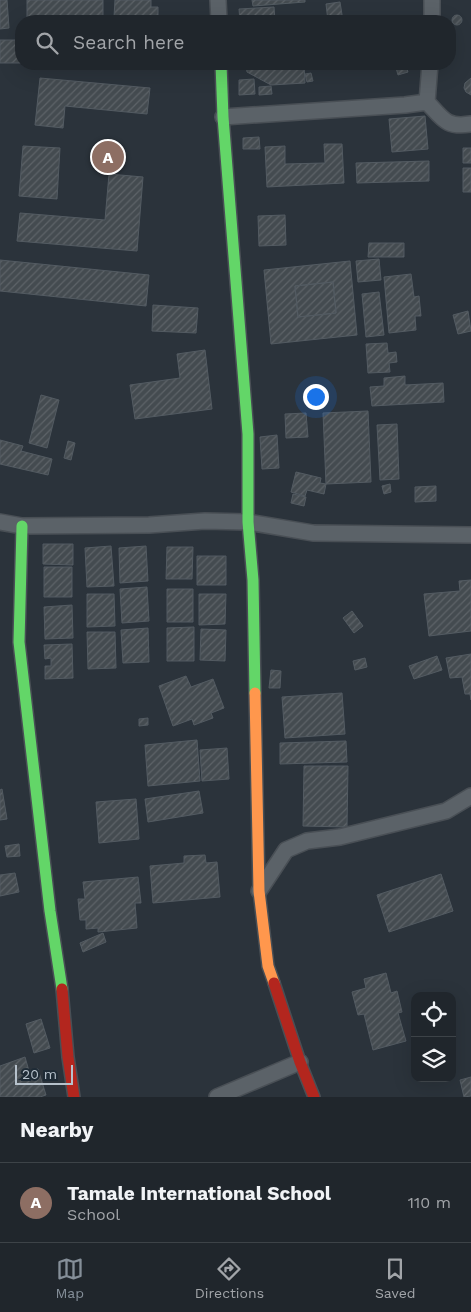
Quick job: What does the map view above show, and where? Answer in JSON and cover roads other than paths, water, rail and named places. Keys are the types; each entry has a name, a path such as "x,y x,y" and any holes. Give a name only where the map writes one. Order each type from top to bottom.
{"street":[{"path":"218,0 219,15"},
{"path":"432,0 432,15"},
{"path":"221,70 248,434 248,522 253,580 259,891 268,966 300,1062 314,1097"},
{"path":"426,102 429,70"},
{"path":"224,117 395,106 426,102"},
{"path":"426,102 446,122 458,126 471,124"},
{"path":"0,522 22,526 149,525 205,521 248,522 313,533 471,535"},
{"path":"22,526 19,642 50,911 63,998 68,1057 74,1097"},
{"path":"259,891 286,850 307,842 340,837 446,811 471,796"},
{"path":"217,1097 300,1062"}],"place":[{"name":"Tamale International School","path":"108,157"}]}
